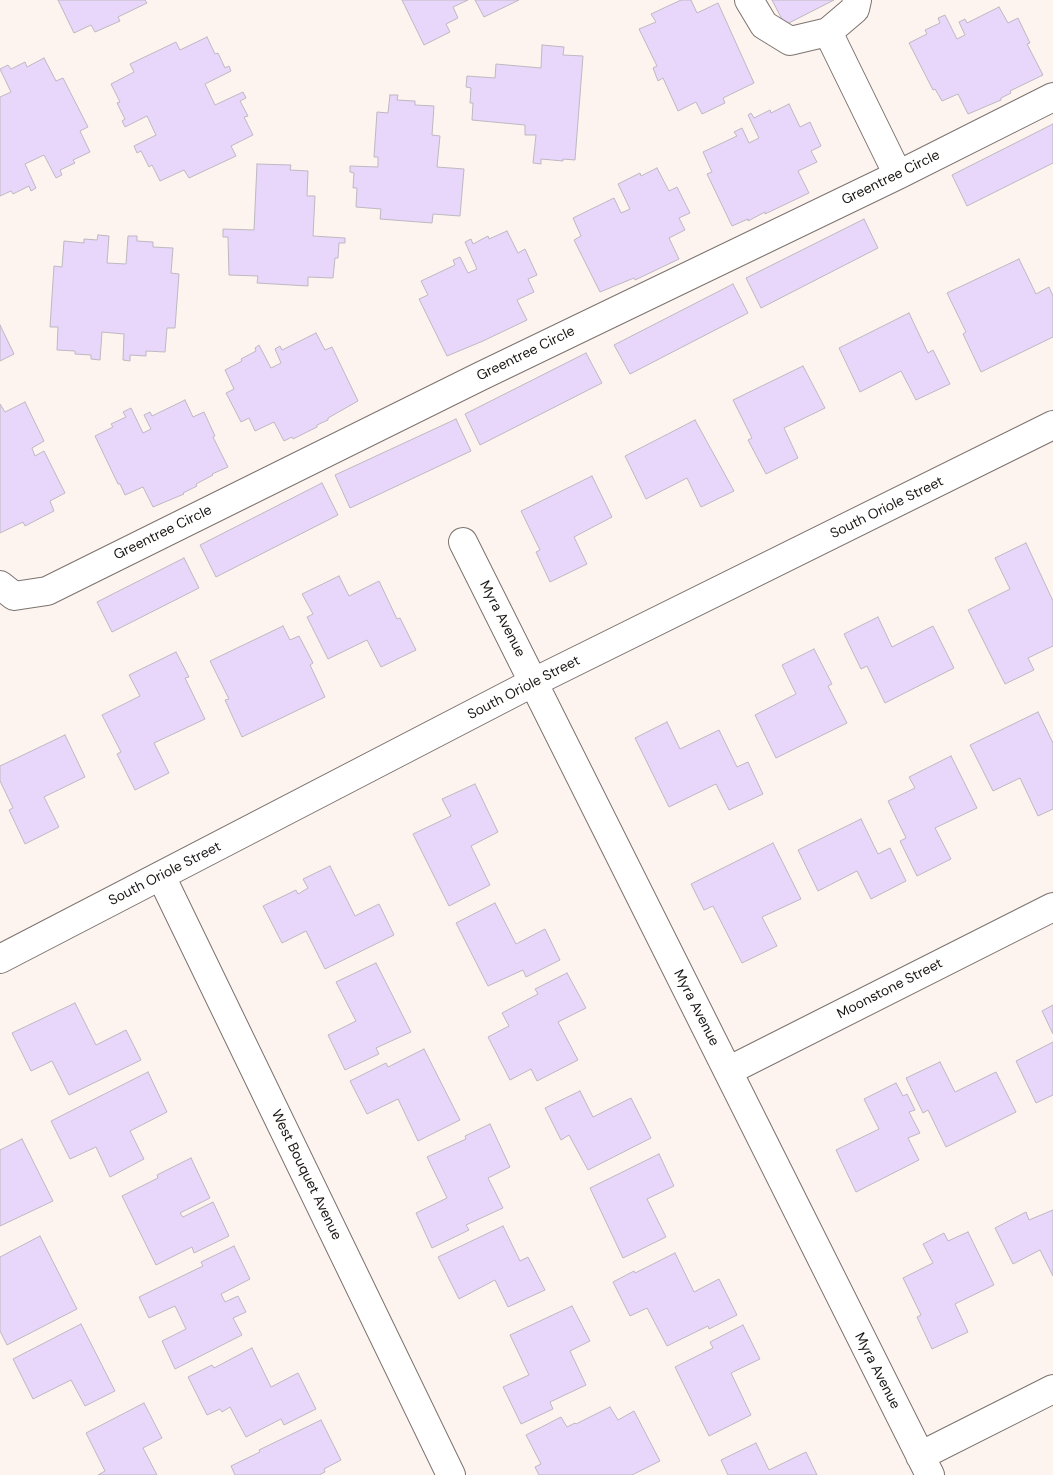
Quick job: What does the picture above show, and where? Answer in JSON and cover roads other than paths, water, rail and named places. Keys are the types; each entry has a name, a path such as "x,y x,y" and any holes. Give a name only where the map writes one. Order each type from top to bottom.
{"street":[{"path":"749,0 764,25 790,42 828,32 855,9 857,0"},
{"path":"828,32 898,175"},
{"name":"Greentree Circle","path":"0,585 14,596 47,591 481,376 898,175 1053,97"},
{"name":"South Oriole Street","path":"0,959 534,682 1053,425"},
{"name":"Myra Avenue","path":"463,542 925,1466"},
{"name":"West Bouquet Avenue","path":"161,876 452,1475"},
{"name":"Moonstone Street","path":"728,1071 1053,907"},
{"path":"925,1466 1053,1389"}]}
